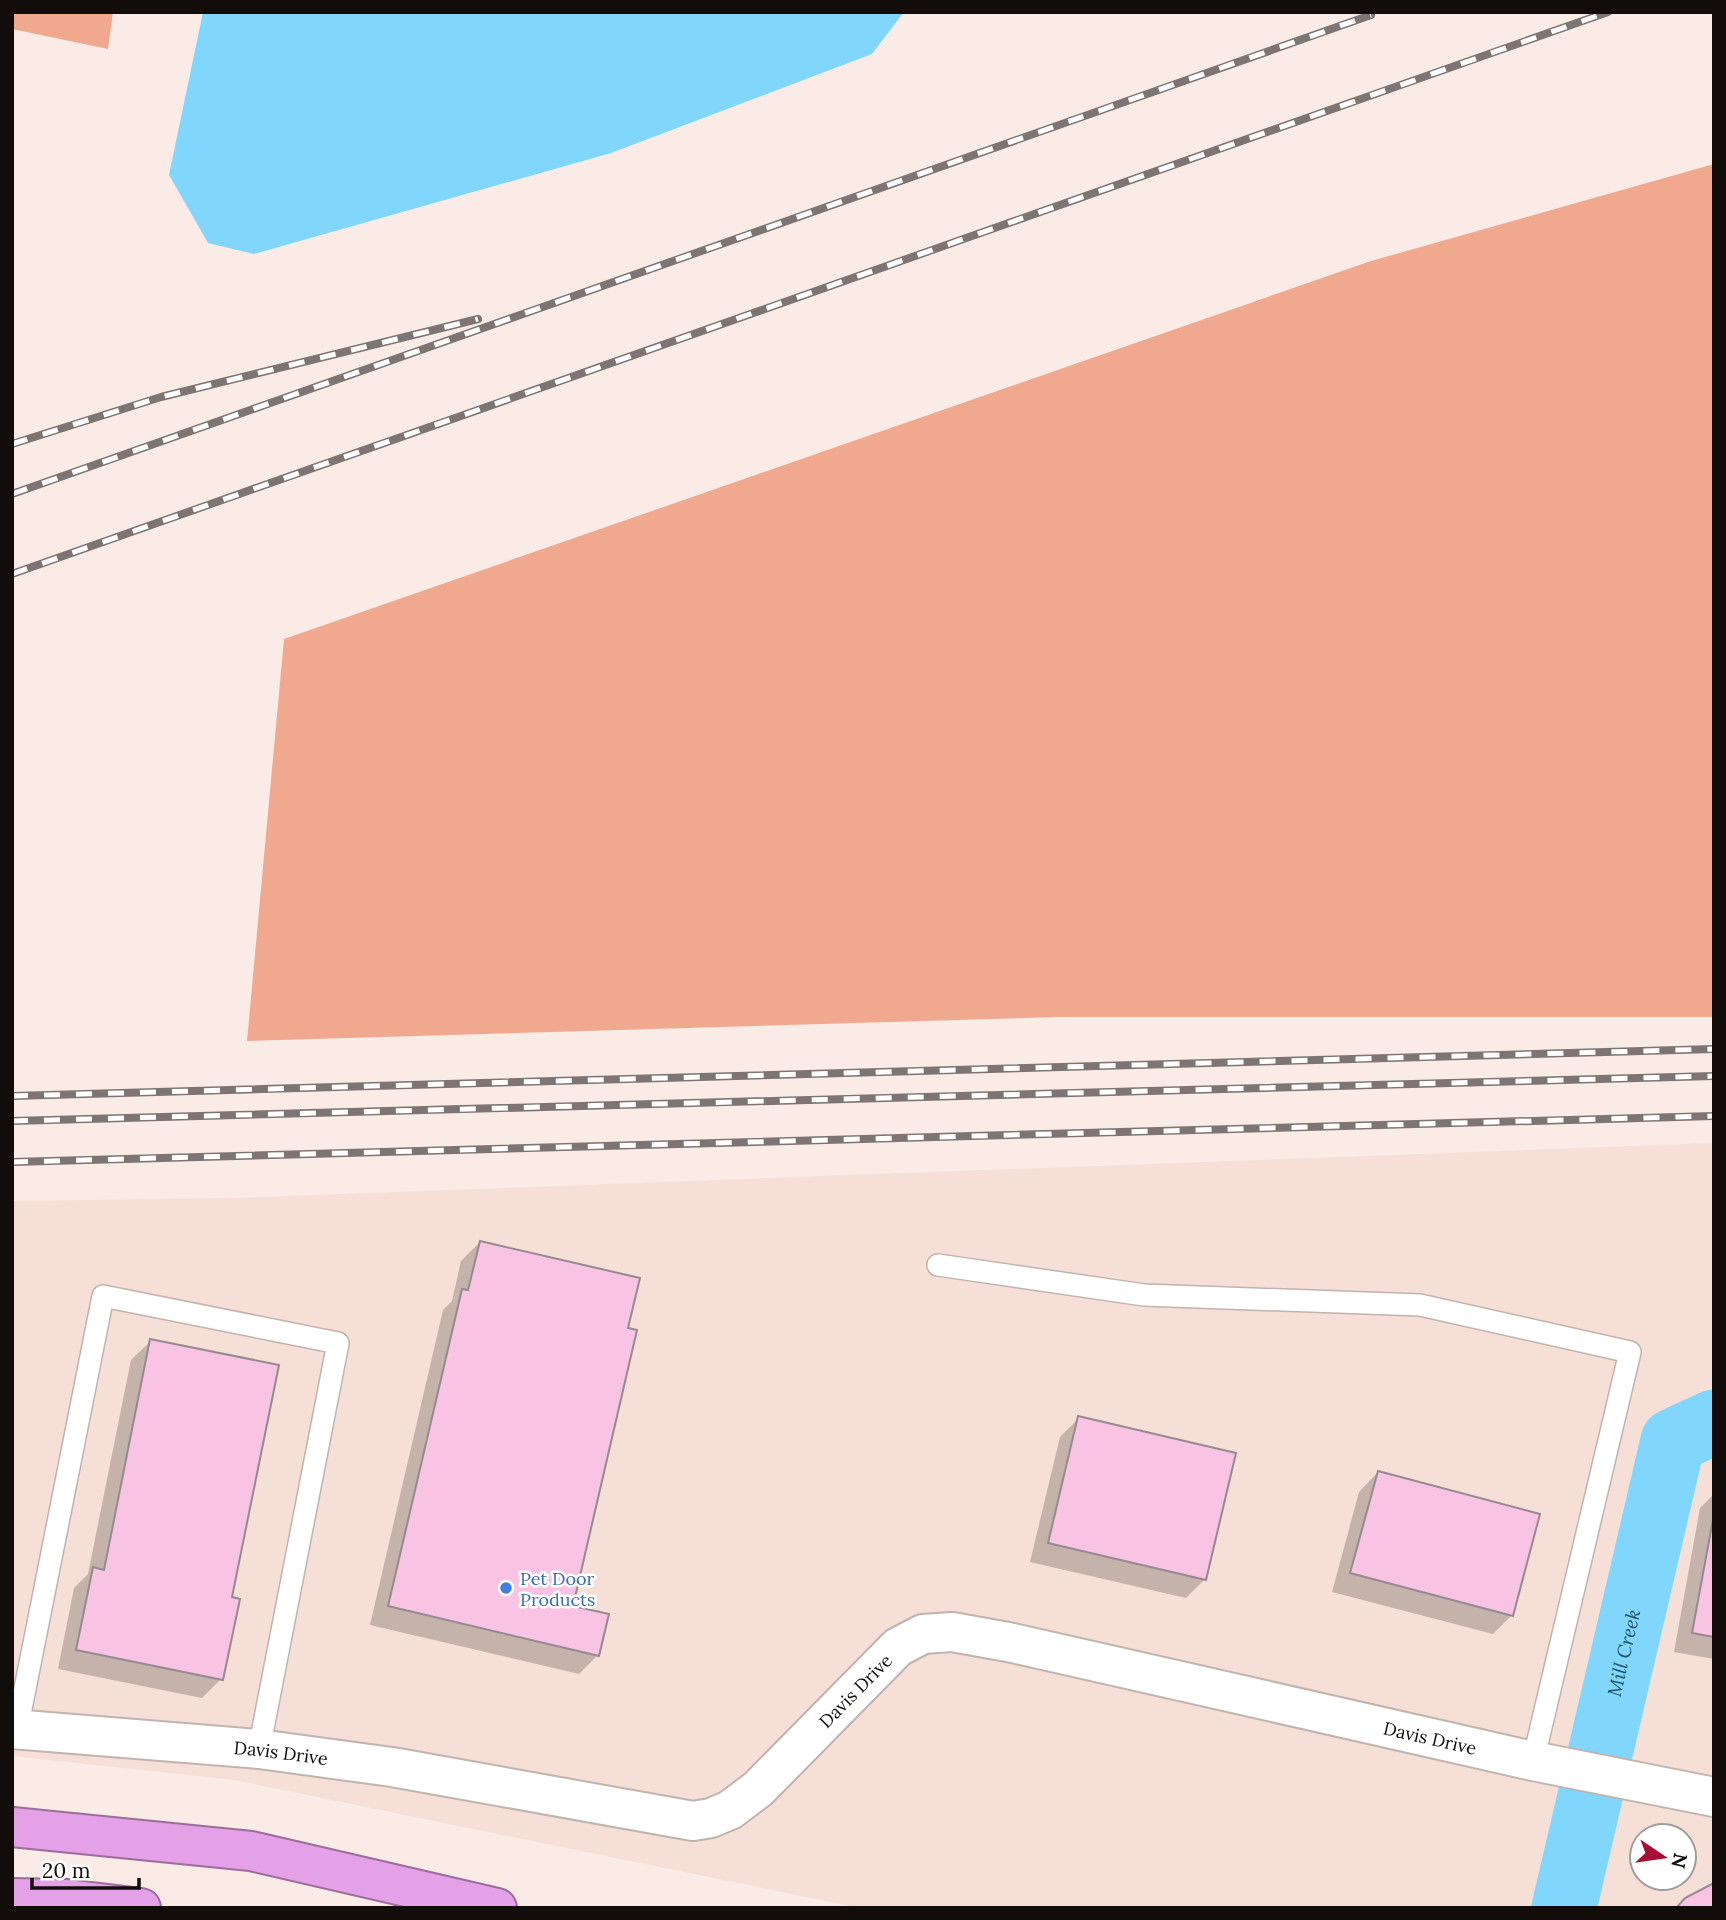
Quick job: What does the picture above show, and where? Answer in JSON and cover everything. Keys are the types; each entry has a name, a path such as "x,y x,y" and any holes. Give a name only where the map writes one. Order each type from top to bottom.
{"highway":[{"path":"12,1827 251,1851 497,1908"},
{"path":"12,1898 67,1899 141,1908"}],"street":[{"name":"Davis Drive","path":"15,1729 259,1749 392,1767 693,1821 711,1818 730,1810 758,1789 898,1647 923,1634 951,1632 1009,1642 1548,1764 1714,1797"}],"lane":[{"path":"938,1265 1144,1295 1420,1305 1630,1352 1548,1764"},
{"path":"15,1729 103,1296 338,1343 259,1749"}],"shaded area":[{"path":"12,12 113,12 108,49 12,29"},
{"path":"1714,164 1714,1017 1058,1017 247,1041 284,639 1371,261"},
{"path":"1714,1143 1714,1908 860,1908 234,1780 12,1756 12,1201 233,1198"}],"water":[{"path":"203,12 904,12 872,54 611,153 254,254 208,243 169,175"}],"building":[{"path":"480,1241 640,1278 628,1328 637,1330 573,1606 609,1614 599,1656 388,1606 462,1289 468,1290"},
{"path":"150,1339 279,1365 232,1597 240,1599 223,1680 76,1650 93,1567 104,1570"},
{"path":"1078,1416 1236,1453 1206,1580 1048,1543"},
{"path":"1378,1471 1540,1514 1513,1616 1350,1573"},
{"path":"1714,1514 1714,1637 1692,1633"},
{"path":"1714,1883 1714,1908 1676,1908 1685,1898"}],"waterway":[{"name":"Mill Creek","path":"1564,1908 1673,1441 1714,1422"}],"railway":[{"path":"12,574 1608,12"},
{"path":"12,494 1371,15"},
{"path":"12,444 161,397 478,319"},
{"path":"12,1096 1714,1049"},
{"path":"12,1121 1714,1076"},
{"path":"12,1162 1714,1116"}],"place":[{"name":"Pet Door Products","path":"506,1588"}]}
